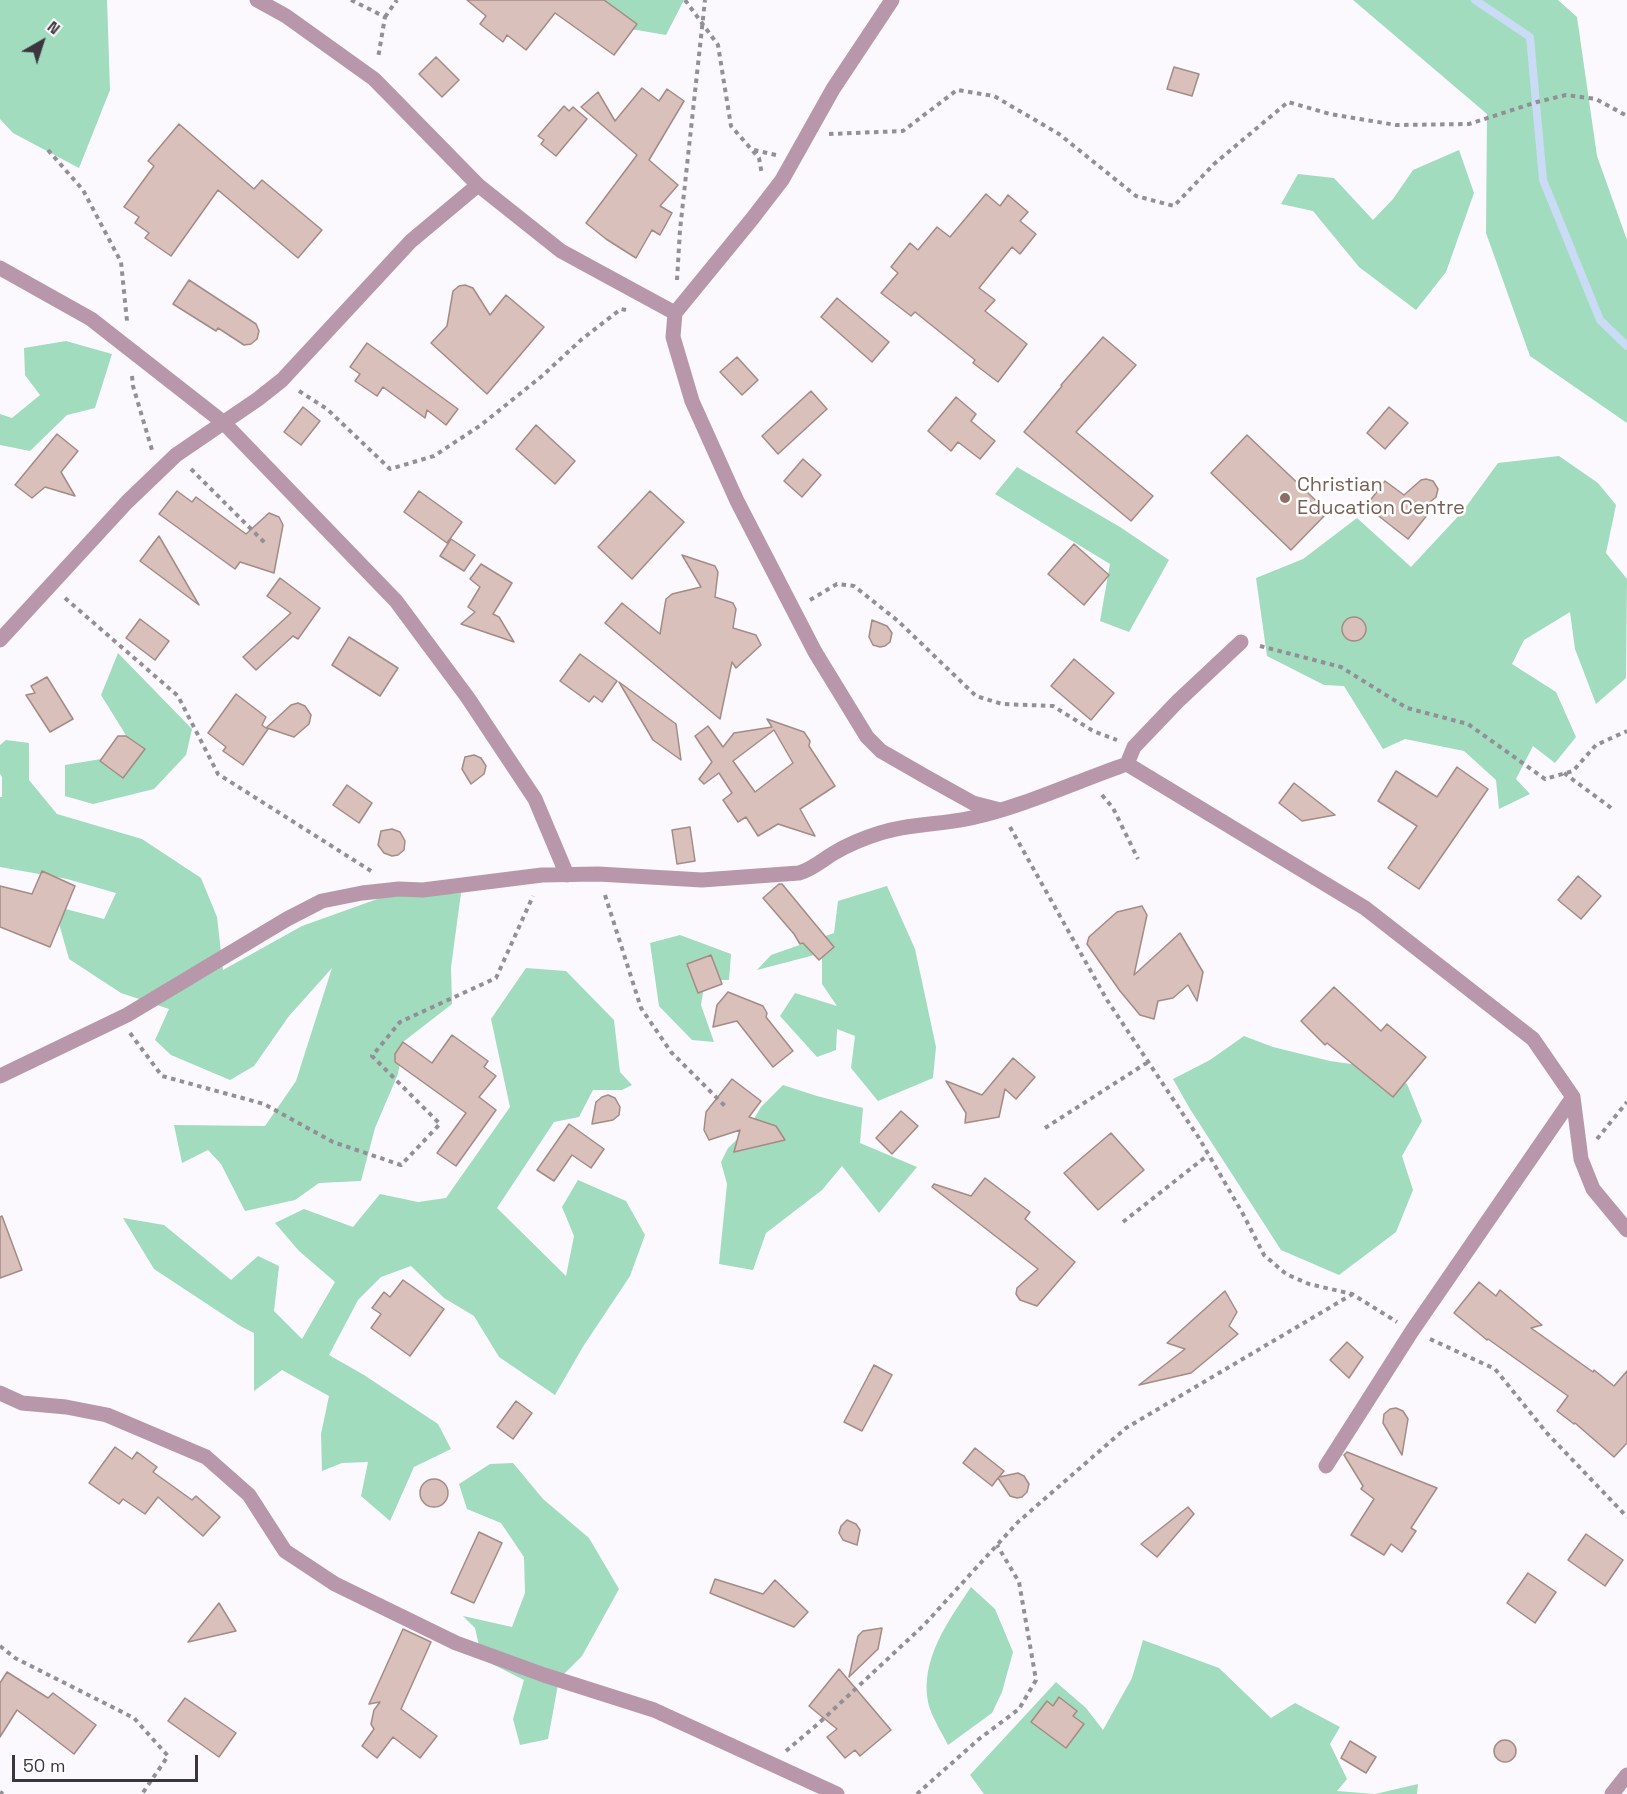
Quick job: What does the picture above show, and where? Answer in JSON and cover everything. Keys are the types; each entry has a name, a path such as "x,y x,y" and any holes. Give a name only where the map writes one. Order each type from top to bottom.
{"street":[{"path":"257,0 286,16 374,79 478,184 561,251 675,313"},
{"path":"892,0 833,89 776,188 675,313 673,337 692,401 736,501 815,652 867,737 881,751 973,802 1000,810"},
{"path":"0,640 127,502 176,454 224,423 282,380 411,241 478,184"},
{"path":"0,268 91,319 224,423 396,601 468,698 535,799 567,875"},
{"path":"0,1076 118,1018 322,901 362,893 399,889 423,890 542,875 598,874 702,880 799,873 811,870 824,859 858,840 888,830 908,825 969,819 1052,794 1089,777 1127,764 1134,747 1178,701 1241,642"},
{"path":"1127,764 1365,908 1533,1039 1573,1097 1581,1159 1593,1190 1627,1230"},
{"path":"1326,1466 1412,1331 1573,1097"},
{"path":"0,1392 22,1403 107,1415 206,1457 249,1495 285,1551 335,1584 456,1643 544,1675 654,1710 837,1794"},
{"path":"1611,1794 1627,1775"}],"path":[{"path":"351,0 385,17"},
{"path":"374,79 385,17 397,0"},
{"path":"685,0 718,45 731,126 759,158 763,180"},
{"path":"675,313 680,230 705,0"},
{"path":"807,134 903,131 957,90 994,96 1059,134 1136,196 1174,206 1214,164 1288,102 1330,114 1396,125 1469,124 1537,102 1566,96 1596,99 1627,116"},
{"path":"48,150 83,190 121,262 128,329"},
{"path":"282,380 327,409 390,469 434,456 481,425 621,309 631,310"},
{"path":"132,375 133,386 155,460 162,470"},
{"path":"176,454 264,543"},
{"path":"794,609 837,584 854,586 898,621 976,696 1002,704 1053,706 1093,731 1134,747"},
{"path":"51,586 178,696 218,774 399,889"},
{"path":"1241,642 1341,667 1407,708 1468,724 1545,779 1573,771 1596,745 1627,731"},
{"path":"1564,773 1614,810"},
{"path":"1089,777 1113,808 1138,859"},
{"path":"1000,810 1107,1000 1208,1155 1243,1214 1264,1256 1286,1274 1309,1284 1352,1294 1412,1331 1495,1369 1546,1432 1627,1517"},
{"path":"598,874 641,1008 671,1052 725,1106"},
{"path":"118,1018 162,1076 264,1104 333,1142 401,1165 440,1124 372,1056 400,1022 496,978 542,875"},
{"path":"1045,1128 1148,1061"},
{"path":"1581,1159 1627,1102"},
{"path":"1123,1222 1208,1155"},
{"path":"772,1763 819,1723 924,1625 1018,1522 1126,1428 1352,1294"},
{"path":"917,1794 979,1739 1019,1710 1036,1680 1019,1582 997,1545"},
{"path":"0,1646 15,1658 134,1718 168,1756 142,1794"}],"green space":[{"path":"0,0 107,0 110,90 79,168 13,133 0,119"},
{"path":"588,0 684,0 666,35 625,28"},
{"path":"1353,0 1558,0 1577,17 1597,156 1627,240 1627,423 1530,356 1486,233 1487,114"},
{"path":"1459,150 1474,193 1446,272 1416,310 1359,267 1313,211 1281,204 1298,174 1334,178 1373,220 1393,199 1413,170"},
{"path":"66,341 112,354 95,408 67,415 30,451 0,445 0,414 12,418 40,395 25,375 24,348"},
{"path":"1559,456 1598,483 1616,505 1606,553 1627,579 1626,678 1596,704 1575,649 1570,612 1524,640 1512,664 1556,692 1576,737 1555,763 1533,746 1516,779 1530,794 1499,809 1496,780 1464,751 1405,739 1383,749 1344,686 1324,685 1267,656 1256,578 1303,559 1357,518 1411,567 1463,511 1498,463"},
{"path":"1017,467 1120,527 1169,560 1129,632 1100,621 1110,564 995,494"},
{"path":"118,653 192,729 186,755 154,789 93,804 65,796 65,765 137,753 101,695"},
{"path":"6,740 29,743 29,780 57,814 142,839 201,878 217,917 223,970 302,926 383,897 461,893 451,967 452,1004 403,1042 398,1074 375,1128 361,1181 319,1183 295,1200 245,1211 221,1164 208,1150 182,1163 174,1125 265,1126 296,1081 332,968 289,1016 254,1066 230,1080 171,1055 155,1040 169,1009 121,993 69,959 54,906 104,919 116,893 67,879 0,867 2,777 0,774 0,745"},
{"path":"887,886 915,949 936,1047 933,1078 878,1101 851,1068 855,1036 837,1029 836,1050 817,1057 780,1016 795,993 837,1006 822,984 822,953 757,970 771,955 834,933 838,901"},
{"path":"680,935 731,954 729,980 705,980 701,1005 714,1042 692,1040 659,1006 650,943"},
{"path":"526,968 566,971 614,1020 620,1072 632,1085 622,1090 593,1090 579,1117 554,1122 497,1208 566,1276 574,1236 562,1207 578,1180 626,1201 645,1235 630,1276 584,1345 555,1395 499,1357 474,1316 444,1298 411,1266 381,1277 358,1300 329,1355 364,1375 438,1424 451,1449 414,1467 390,1521 361,1496 368,1462 342,1463 322,1471 321,1434 329,1396 282,1370 254,1391 254,1333 154,1269 123,1218 164,1225 231,1280 258,1256 279,1266 274,1311 302,1339 335,1282 299,1251 275,1223 304,1209 353,1227 380,1194 418,1202 446,1198 510,1107 491,1019"},
{"path":"1244,1036 1273,1047 1330,1061 1379,1068 1407,1084 1422,1121 1402,1156 1413,1190 1396,1232 1339,1275 1281,1250 1173,1079 1210,1060"},
{"path":"783,1085 863,1108 860,1143 917,1167 879,1213 842,1166 822,1190 766,1233 753,1270 719,1264 727,1184 721,1162 728,1148 748,1129 761,1107"},
{"path":"513,1463 543,1499 589,1538 619,1589 582,1656 559,1679 548,1739 520,1745 513,1719 524,1680 482,1659 475,1628 463,1616 512,1627 525,1593 524,1557 501,1523 467,1509 459,1484 490,1464"},
{"path":"971,1587 995,1609 1013,1652 1002,1692 992,1713 948,1745 928,1702 928,1671 938,1641"},
{"path":"1143,1640 1219,1668 1271,1718 1295,1703 1340,1727 1330,1744 1347,1779 1337,1791 1375,1794 984,1794 970,1775 1056,1682 1086,1708 1103,1730 1132,1678"},
{"path":"1418,1784 1417,1794 1375,1794"}],"building":[{"path":"467,0 604,0 637,24 614,55 555,13 526,50 507,35 503,42 480,24 486,16"},
{"path":"436,57 459,80 442,97 419,74"},
{"path":"1174,67 1199,74 1192,96 1167,89"},
{"path":"642,88 659,101 667,89 684,101 649,160 678,185 660,206 672,213 660,235 652,230 636,258 586,223 637,155 581,107 598,92 615,121"},
{"path":"564,106 569,111 573,107 587,119 556,156 541,144 544,140 538,136"},
{"path":"179,124 254,189 262,180 322,230 298,258 218,190 171,256 145,238 149,233 135,223 139,217 124,207 154,166 148,161"},
{"path":"986,194 1000,206 1008,195 1028,212 1020,221 1036,234 1020,254 1012,247 979,288 995,300 985,311 1027,344 998,382 973,363 975,360 915,312 911,316 881,293 898,273 891,267 910,243 918,250 937,227 950,237"},
{"path":"189,280 256,324 259,331 257,339 251,344 244,345 218,328 216,331 173,304"},
{"path":"465,285 473,288 490,315 506,295 544,327 487,394 431,343 447,326 453,291"},
{"path":"837,298 889,342 872,362 821,317"},
{"path":"1103,337 1136,365 1076,432 1153,496 1131,521 1024,432"},
{"path":"367,343 458,409 446,425 427,410 425,418 383,387 377,396 355,381 360,374 350,367"},
{"path":"737,357 758,380 742,395 720,372"},
{"path":"811,391 827,409 778,454 762,436"},
{"path":"956,397 976,414 971,421 995,441 980,459 958,442 951,451 928,431"},
{"path":"303,407 320,421 301,445 284,432"},
{"path":"1389,407 1408,423 1385,449 1367,433"},
{"path":"536,425 575,461 555,484 516,449"},
{"path":"57,434 78,451 61,472 75,496 45,487 32,498 15,485"},
{"path":"1247,435 1328,512 1291,550 1211,473"},
{"path":"803,459 821,475 802,497 784,481"},
{"path":"1421,480 1433,481 1438,489 1436,497 1422,509 1428,514 1408,539 1366,506 1385,481 1404,495"},
{"path":"177,491 192,502 196,497 246,534 269,513 279,517 283,525 274,573 240,562 235,569 159,514"},
{"path":"419,491 462,522 447,543 404,512"},
{"path":"650,491 684,522 632,579 598,547"},
{"path":"159,536 199,605 140,561"},
{"path":"451,539 475,555 464,571 440,556"},
{"path":"1074,544 1109,575 1084,605 1048,574"},
{"path":"682,555 715,566 718,572 715,597 733,603 736,609 733,628 756,635 761,645 736,668 732,662 720,719 605,623 622,603 660,634 666,599 672,594 701,587"},
{"path":"481,564 512,583 493,614 499,617 514,642 461,624 475,612 468,607 480,587 470,579"},
{"path":"280,578 320,608 298,639 293,636 256,670 243,657 291,613 267,596"},
{"path":"1354,617 1359,618 1365,624 1365,634 1359,640 1354,641 1349,640 1343,634 1342,629 1343,624 1349,618"},
{"path":"140,619 169,641 155,660 126,638"},
{"path":"872,620 887,626 892,633 890,642 885,646 873,645 869,637"},
{"path":"349,637 398,668 380,696 332,665"},
{"path":"580,654 617,681 602,702 594,696 589,702 560,681"},
{"path":"1074,659 1114,693 1091,720 1051,686"},
{"path":"47,677 73,719 50,732 26,695 35,693 31,686"},
{"path":"619,682 676,724 681,760 653,740"},
{"path":"236,694 266,717 262,725 266,728 291,705 298,703 305,706 311,715 309,724 294,737 267,728 243,765 223,751 226,747 208,733"},
{"path":"767,719 804,732 810,741 809,746 835,786 800,809 815,836 778,824 758,836 746,817 738,822 723,800 732,793 719,773 704,784 699,779 712,762 695,736 708,726 723,747 734,733 772,727","holes":["774,730 793,763 755,792 733,761"]},
{"path":"118,736 126,736 145,749 123,778 100,761"},
{"path":"474,755 481,758 486,766 484,774 471,784 462,769 465,757"},
{"path":"1457,767 1488,789 1419,889 1388,868 1417,826 1378,801 1396,771 1437,797"},
{"path":"1294,783 1335,815 1302,821 1279,803"},
{"path":"347,785 372,803 359,823 333,805"},
{"path":"690,827 695,861 677,864 672,830"},
{"path":"392,829 400,832 405,841 404,850 392,856 384,853 378,845 381,831"},
{"path":"42,871 75,886 50,947 0,927 0,886 32,894"},
{"path":"1578,876 1601,896 1581,919 1558,900"},
{"path":"782,884 834,947 819,960 803,943 800,944 763,898"},
{"path":"1142,906 1147,915 1134,975 1180,933 1203,972 1197,1001 1188,985 1173,998 1158,1001 1154,1019 1140,1015 1087,944 1089,937 1117,912"},
{"path":"711,955 722,984 698,993 687,964"},
{"path":"1334,987 1381,1031 1387,1024 1426,1057 1393,1097 1327,1043 1325,1045 1301,1021"},
{"path":"728,992 763,1006 767,1013 766,1017 793,1051 773,1067 737,1021 713,1027 717,1005"},
{"path":"452,1035 488,1061 484,1067 496,1076 479,1097 496,1110 456,1166 437,1153 466,1113 395,1062 395,1054 403,1042 432,1063"},
{"path":"1013,1058 1035,1077 1016,1099 1005,1089 999,1117 965,1123 966,1113 946,1081 982,1095"},
{"path":"732,1079 761,1101 749,1117 776,1126 785,1140 734,1152 740,1130 709,1140 704,1130 706,1112"},
{"path":"608,1095 615,1098 620,1107 619,1115 613,1120 592,1124 596,1102"},
{"path":"901,1111 918,1126 892,1154 876,1138"},
{"path":"569,1124 604,1149 591,1168 572,1155 554,1181 537,1170"},
{"path":"1111,1133 1144,1170 1098,1210 1064,1173"},
{"path":"985,1178 1030,1212 1025,1219 1075,1262 1037,1306 1020,1300 1016,1294 1017,1288 1038,1269 932,1187 934,1184 971,1196"},
{"path":"2,1216 22,1270 0,1278 0,1217"},
{"path":"403,1280 444,1309 410,1356 371,1328 381,1314 372,1308 384,1292 390,1297"},
{"path":"1479,1282 1496,1296 1500,1290 1542,1325 1531,1328 1614,1386 1627,1371 1627,1443 1614,1457 1575,1423 1557,1411 1568,1396 1487,1340 1454,1313"},
{"path":"1225,1291 1237,1312 1229,1326 1238,1334 1191,1373 1139,1385 1185,1349 1167,1343"},
{"path":"1347,1342 1363,1357 1349,1378 1330,1360"},
{"path":"874,1365 892,1375 862,1431 844,1422"},
{"path":"516,1401 532,1413 513,1439 497,1427"},
{"path":"1396,1408 1403,1411 1408,1419 1402,1455 1383,1423 1384,1414"},
{"path":"115,1447 132,1459 137,1452 157,1467 153,1472 192,1500 196,1496 220,1517 203,1536 158,1497 145,1514 123,1499 119,1504 89,1483"},
{"path":"975,1448 1004,1471 999,1477 1018,1473 1024,1476 1029,1484 1027,1492 1022,1497 1010,1496 998,1478 992,1486 963,1463"},
{"path":"1347,1452 1437,1488 1411,1528 1416,1531 1402,1552 1391,1544 1384,1555 1351,1535 1374,1499 1361,1489 1363,1486 1344,1455"},
{"path":"434,1479 444,1483 448,1493 444,1503 434,1507 424,1503 420,1493 424,1483"},
{"path":"1188,1507 1194,1514 1157,1557 1141,1544"},
{"path":"847,1520 856,1524 860,1530 857,1545 843,1540 839,1533 841,1526"},
{"path":"479,1532 502,1543 474,1603 451,1593"},
{"path":"1586,1534 1623,1560 1605,1586 1568,1560"},
{"path":"1528,1573 1556,1592 1535,1623 1507,1603"},
{"path":"715,1579 763,1594 775,1580 808,1612 794,1627 710,1593"},
{"path":"219,1603 236,1631 188,1642"},
{"path":"882,1628 878,1649 849,1677 858,1636 863,1631"},
{"path":"403,1629 431,1642 401,1709 437,1736 420,1758 393,1737 377,1758 362,1746 374,1729 371,1724 374,1710 380,1702 369,1704"},
{"path":"839,1669 891,1730 860,1756 855,1750 845,1758 827,1737 837,1729 809,1706"},
{"path":"7,1672 48,1698 53,1693 96,1725 74,1754 17,1710 0,1737 0,1683"},
{"path":"1059,1697 1077,1711 1073,1716 1084,1724 1066,1748 1031,1722 1047,1701 1053,1706"},
{"path":"185,1698 236,1733 219,1757 168,1721"},
{"path":"1501,1740 1509,1740 1516,1747 1516,1755 1509,1762 1501,1762 1494,1755 1494,1747"},
{"path":"1350,1741 1376,1757 1366,1773 1341,1758"}],"waterway":[{"path":"1475,0 1530,37 1543,180 1600,320 1627,346"}],"place":[{"name":"Christian Education Centre","path":"1285,498"}]}
